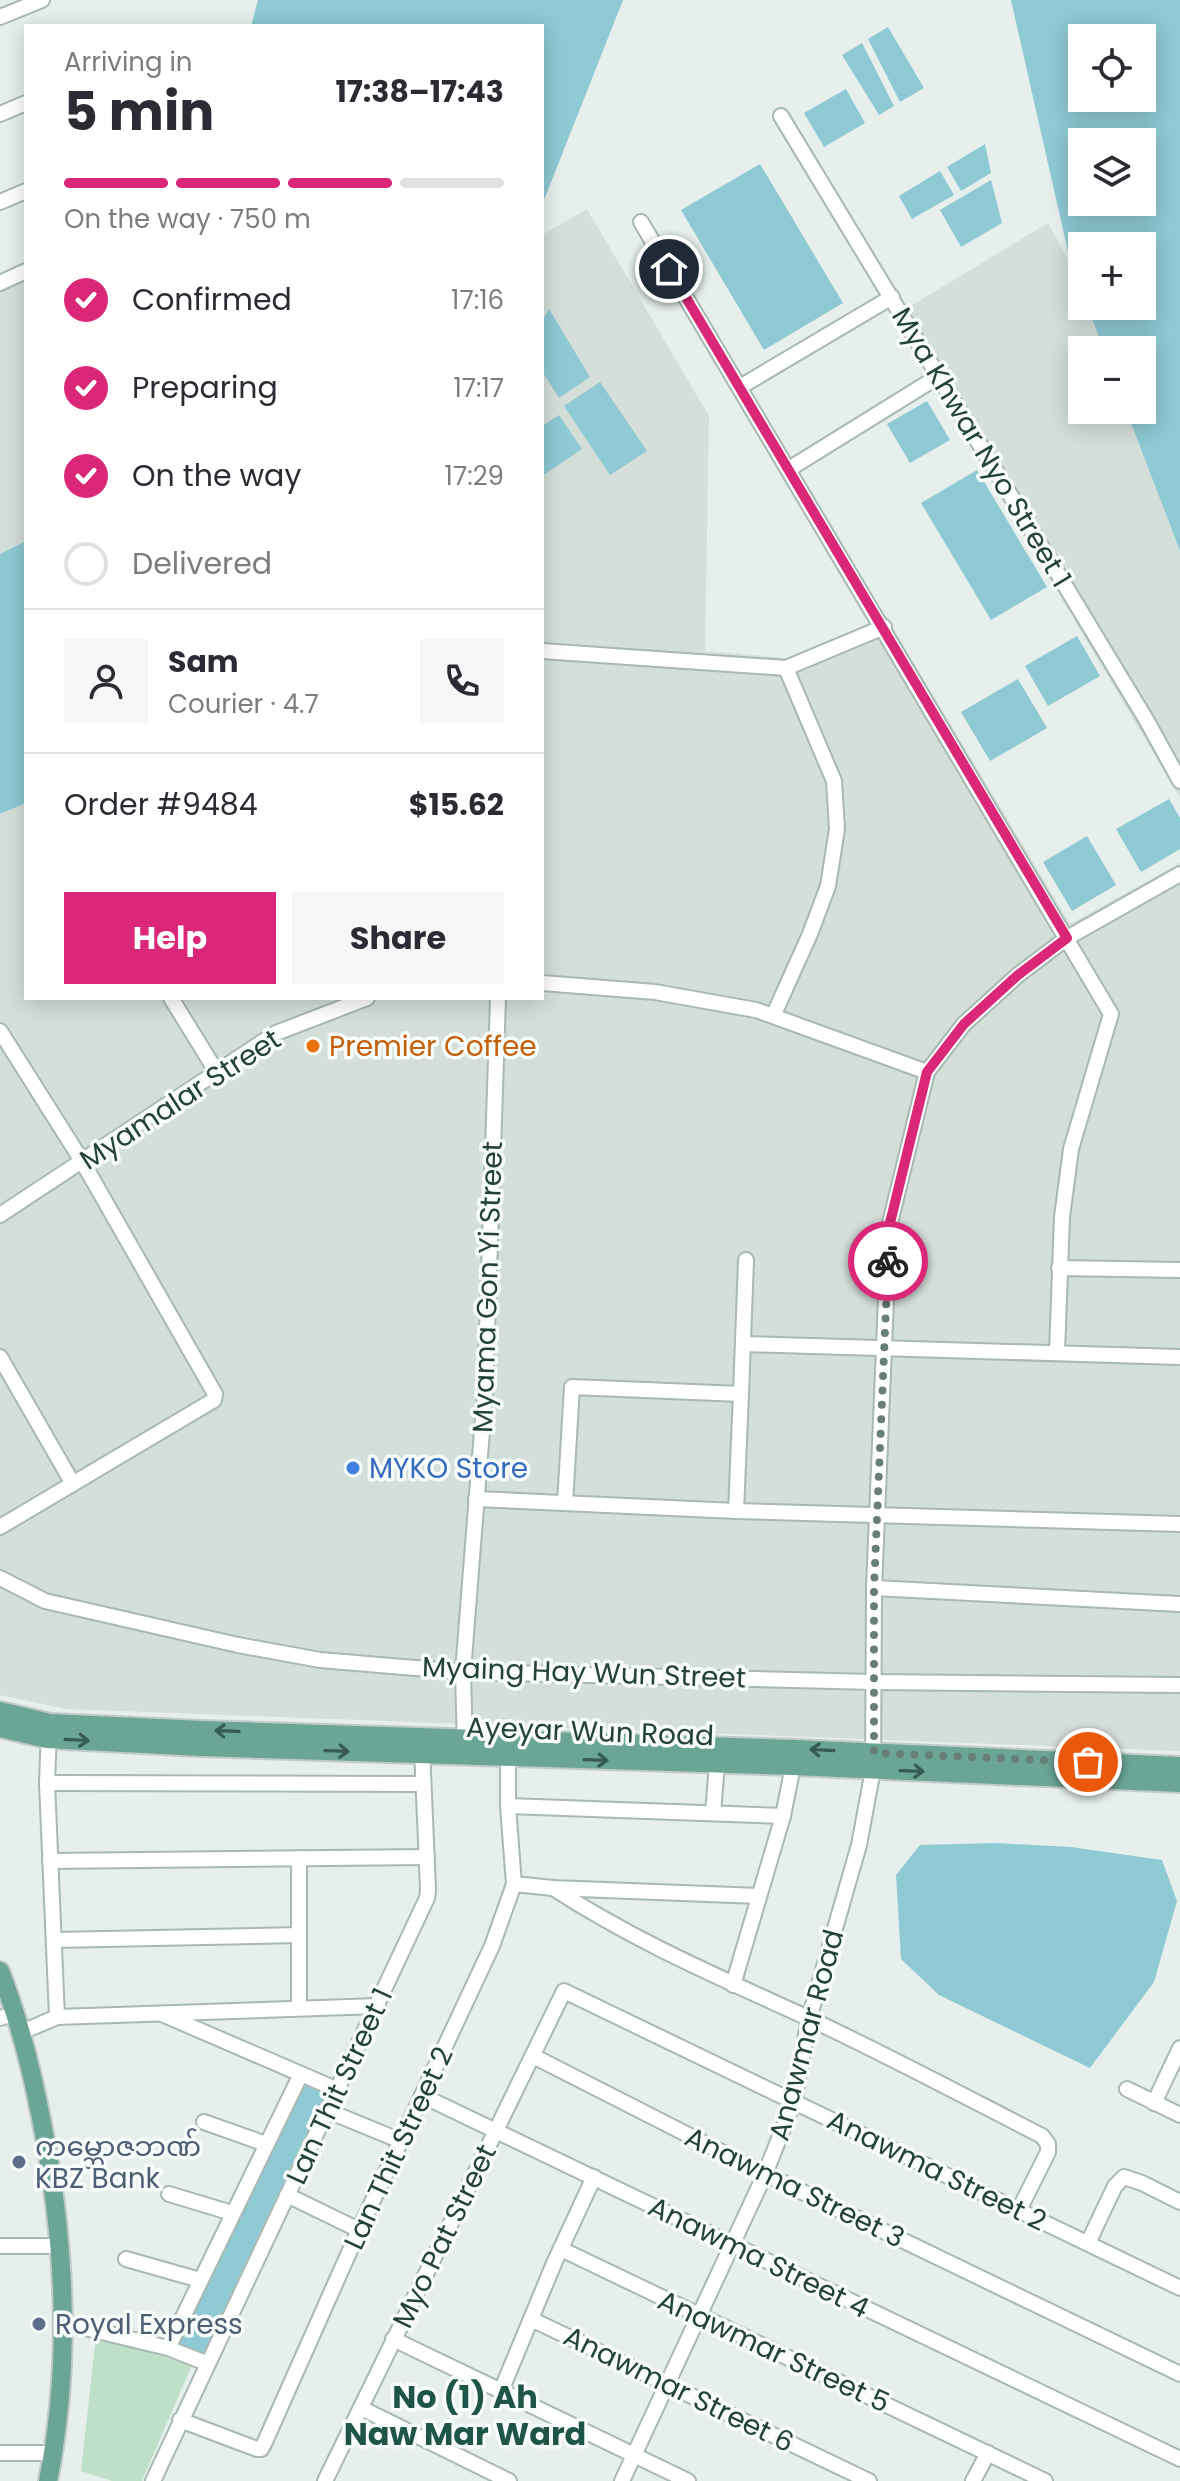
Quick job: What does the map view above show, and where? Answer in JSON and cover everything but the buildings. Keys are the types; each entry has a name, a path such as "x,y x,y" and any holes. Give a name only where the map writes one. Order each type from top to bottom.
{"main road":[{"name":"Ayeyar Wun Road","path":"0,1711 48,1731"},
{"name":"Ayeyar Wun Road","path":"0,1728 874,1761 1180,1766"},
{"name":"Ayeyar Wun Road","path":"465,1747 508,1756 793,1766 874,1761 1180,1783"},
{"path":"0,1971 8,2015 22,2032 50,2164 61,2246 64,2323 54,2453 48,2481"}],"street":[{"path":"0,17 42,0"},
{"path":"0,114 24,104"},
{"name":"Mya Khwar Nyo Street 1","path":"781,116 1180,781"},
{"path":"0,202 24,192"},
{"path":"641,222 1111,1014 1071,1149 1062,1217 1057,1352"},
{"path":"0,283 24,272"},
{"path":"740,387 892,297"},
{"path":"789,469 939,376"},
{"path":"544,651 786,668 884,627"},
{"path":"774,1014 828,886 837,829 834,781 786,668"},
{"path":"544,983 655,992 774,1014 927,1072 964,1024 1018,975 1067,938 1180,874"},
{"path":"172,1000 216,1071"},
{"name":"Myamalar Street","path":"0,1215 276,1033 362,1000"},
{"name":"Myama Gon Yi Street","path":"465,1747 463,1672 485,1393 498,1000"},
{"path":"0,1031 82,1161 215,1398 0,1527"},
{"name":"Anawmar Road","path":"622,2481 765,2174 794,2101 809,2019 859,1845 874,1761 874,1588 889,1227 927,1072"},
{"path":"736,1511 746,1260"},
{"path":"1059,1268 1180,1270"},
{"path":"743,1344 1180,1357"},
{"path":"0,1357 73,1484"},
{"path":"565,1503 572,1387 741,1394"},
{"path":"476,1499 736,1511 1180,1524"},
{"name":"Myaing Hay Wun Street","path":"0,1578 45,1601 238,1645 320,1660 463,1672 873,1682 1180,1685"},
{"path":"874,1588 1180,1604"},
{"path":"48,1731 47,1783 57,2017"},
{"name":"Lan Thit Street 1","path":"153,2481 427,1898 422,1745"},
{"name":"Lan Thit Street 2","path":"180,2420 261,2449 492,1946 514,1884 508,1756"},
{"path":"713,1813 717,1764"},
{"path":"733,1985 783,1816 793,1766"},
{"path":"47,1783 422,1784"},
{"path":"508,1806 783,1816"},
{"path":"50,1861 427,1857"},
{"path":"299,1858 299,2008"},
{"path":"514,1884 759,1896"},
{"path":"553,1888 595,1916 1042,2136 1048,2144 1048,2152 1019,2210"},
{"path":"54,1940 299,1935"},
{"name":"Myo Pat Street","path":"325,2481 564,1991"},
{"name":"Anawma Street 2","path":"564,1991 1180,2288"},
{"path":"22,2032 57,2017 378,2006"},
{"path":"158,2013 338,2090"},
{"path":"1154,2103 1180,2048"},
{"name":"Anawma Street 3","path":"533,2056 765,2174 1180,2374"},
{"path":"168,2348 301,2074"},
{"path":"1127,2089 1180,2115"},
{"name":"Anawma Street 4","path":"423,2096 1180,2459"},
{"path":"328,2111 401,2141"},
{"path":"204,2122 266,2144"},
{"path":"501,2391 594,2177"},
{"path":"1088,2243 1120,2179 1128,2177 1180,2202"},
{"path":"169,2194 232,2213"},
{"path":"287,2195 359,2230"},
{"path":"0,2246 61,2246"},
{"name":"Anawmar Street 5","path":"561,2249 1045,2481"},
{"path":"126,2259 200,2280"},
{"name":"Anawmar Street 6","path":"531,2319 869,2481"},
{"path":"64,2323 168,2348 206,2363"},
{"path":"393,2339 688,2481"},
{"path":"361,2408 509,2481"},
{"path":"0,2453 54,2453"},
{"path":"973,2481 988,2453"}],"shaded area":[{"path":"587,209 709,416 705,651 786,658 886,616 1070,924 1180,863 1180,1751 67,1709 0,1695 0,814 24,804 24,1000 544,1000 544,234"},
{"path":"1048,223 1068,260 1068,320 1092,320 1099,336 1068,336 1068,424 1131,424 1180,551 1180,798 894,316"},
{"path":"24,276 24,542 0,554 0,287"}],"green space":[{"path":"96,2337 192,2365 142,2481 112,2481 81,2471"}],"water":[{"path":"258,0 623,0 544,200 544,24 252,24"},
{"path":"1011,0 1180,0 1180,551 1131,424 1156,424 1156,336 1099,336 1092,320 1156,320 1156,232 1068,232 1068,252"},
{"path":"888,27 924,88 900,102 868,39"},
{"path":"862,43 894,106 879,115 842,55"},
{"path":"846,89 865,123 824,147 804,113"},
{"path":"985,144 991,173 961,191 947,167"},
{"path":"760,164 843,303 764,350 681,210"},
{"path":"940,171 954,195 912,219 899,196"},
{"path":"991,180 1002,223 961,247 940,210"},
{"path":"549,309 590,377 559,398 544,374 544,318"},
{"path":"600,382 647,451 610,475 564,406"},
{"path":"927,401 950,440 910,463 887,424"},
{"path":"559,415 582,449 544,475 544,425"},
{"path":"977,470 1047,587 991,620 921,503"},
{"path":"24,542 24,804 0,814 0,554"},
{"path":"1077,636 1100,676 1048,706 1025,666"},
{"path":"1018,679 1047,728 990,761 961,712"},
{"path":"1169,799 1180,818 1180,849 1141,872 1116,829"},
{"path":"1087,836 1116,885 1072,911 1043,862"},
{"path":"995,1843 1071,1847 1162,1860 1177,1901 1154,1982 1090,2068 939,1995 901,1959 896,1875 920,1845"},
{"path":"305,2085 325,2094 202,2356 177,2347"}],"way so far":[{"path":"888,1261 874,1588 874,1753 1088,1762"}],"place":[{"name":"Premier Coffee","path":"313,1046"},
{"name":"MYKO Store","path":"353,1468"},
{"name":"ကမ္ဘောဇဘဏ် KBZ Bank","path":"19,2162"},
{"name":"Royal Express","path":"39,2324"}],"district":[{"name":"No (1) Ah Naw Mar Ward","path":"465,2416"}],"route":[{"path":"669,269 1067,938 1018,975 964,1024 927,1072 889,1227 888,1261"}]}
